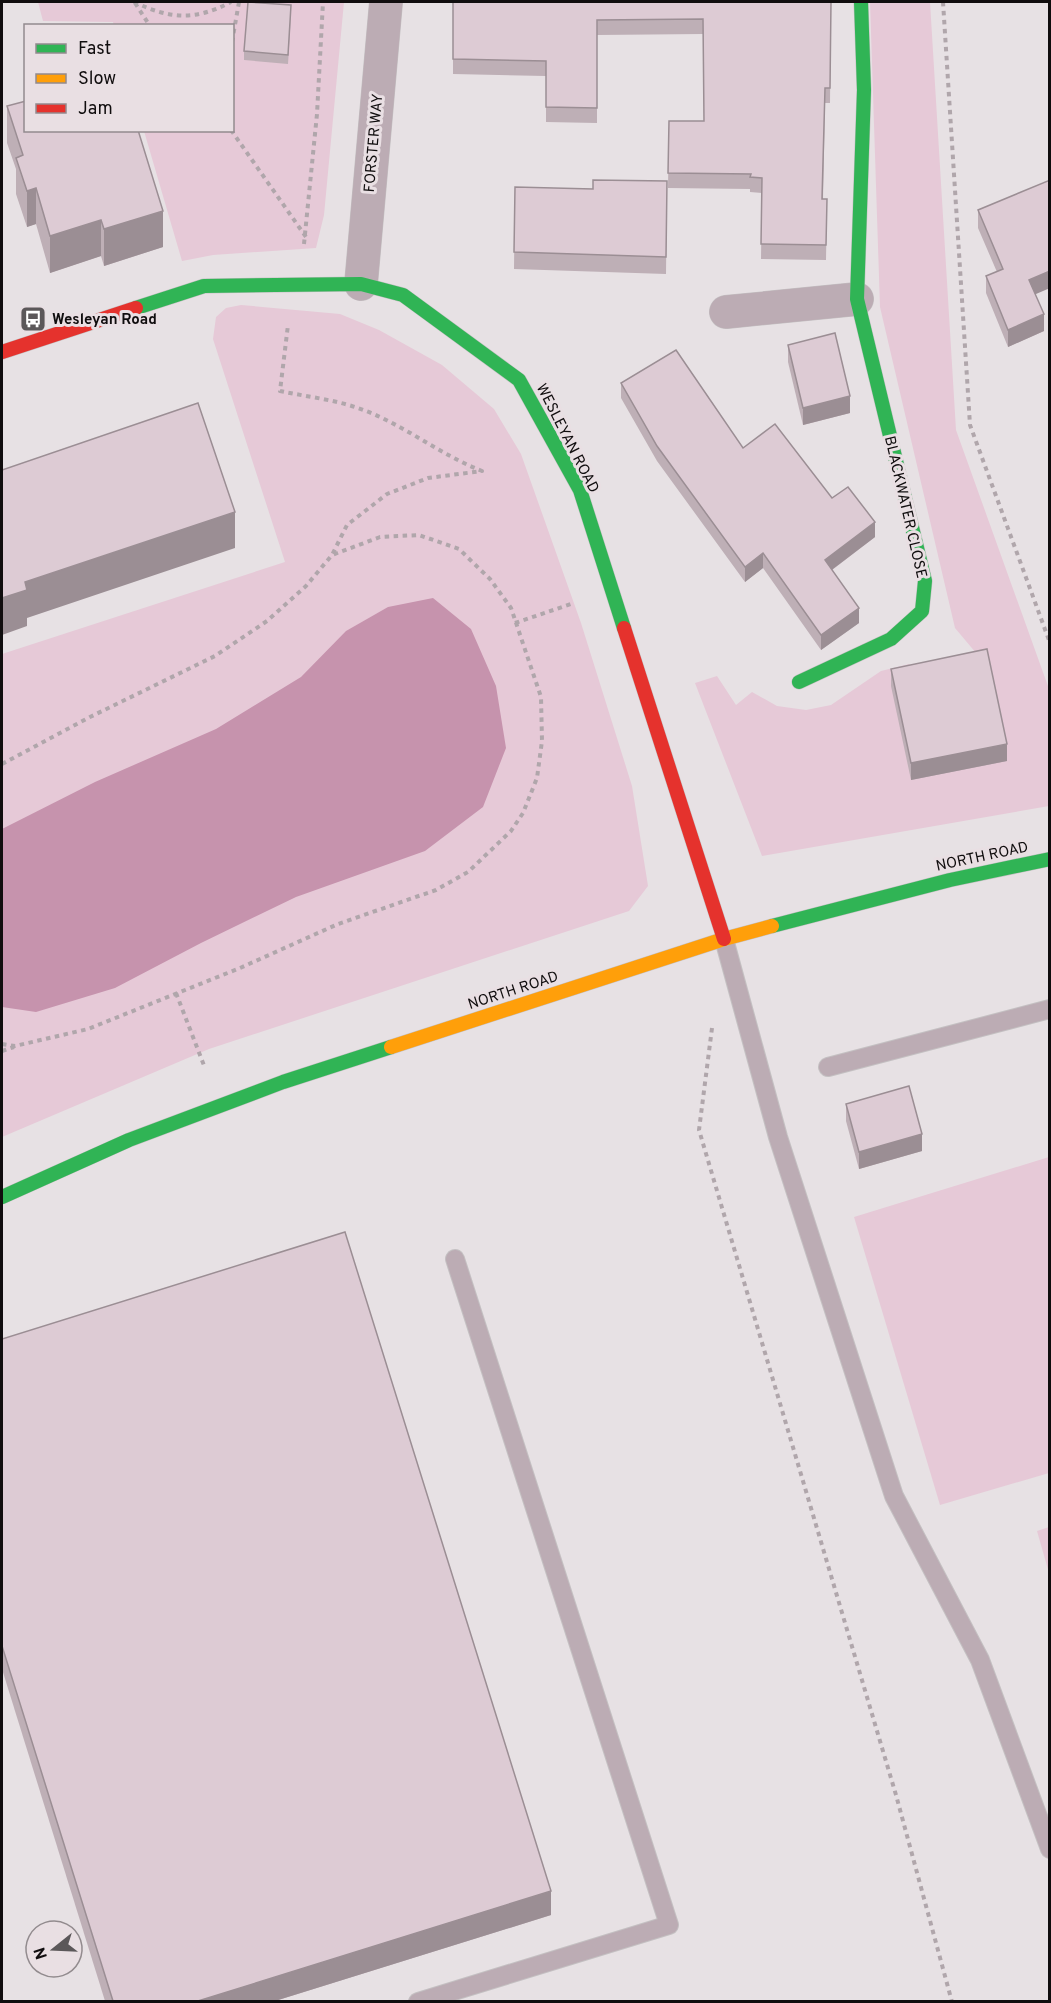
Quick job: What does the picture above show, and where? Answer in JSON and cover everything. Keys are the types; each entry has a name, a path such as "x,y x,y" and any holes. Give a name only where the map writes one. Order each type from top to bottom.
{"street":[{"name":"FORSTER WAY","path":"361,284 386,2"},
{"name":"BLACKWATER CLOSE","path":"799,682 891,639 922,611 925,581 856,299 864,90 861,2"},
{"name":"WESLEYAN ROAD","path":"2,352 204,286 361,284 403,295 519,380 580,490 610,591 724,939"},
{"path":"726,312 856,299"},
{"name":"NORTH ROAD","path":"2,1197 129,1140 219,1106 724,939 950,880 1050,859"}],"lane":[{"path":"724,939 778,1137 894,1496 980,1660 1050,1849"},
{"path":"828,1067 1050,1009"},
{"path":"418,2001 669,1925 454,1259"}],"path":[{"path":"134,2 174,17 207,14 231,2"},
{"path":"134,2 149,24"},
{"path":"234,31 239,2"},
{"path":"2,764 90,717 215,656 267,621 306,586 332,555 347,525 387,494 428,478 482,471 456,461 412,433 365,410 280,391 293,285 306,237 323,2"},
{"path":"943,2 970,425 1050,642"},
{"path":"232,132 306,237"},
{"path":"2,1051 88,1029 240,968 338,924 436,890 468,872 511,831 523,813 537,778 542,741 541,697 510,608 490,579 459,549 419,536 380,537 332,555"},
{"path":"515,623 610,591"},
{"path":"176,993 219,1106"},
{"path":"713,1017 699,1130 896,1796 952,2001"},
{"path":"2,1044 15,1046"}],"shaded area":[{"path":"38,2 344,2 324,215 316,248 213,255 182,261 144,132 234,132 234,24 114,24 113,22 43,21"},
{"path":"870,2 930,2 956,430 1049,689 1049,806 762,856 695,683 717,676 736,705 752,692 777,706 806,710 831,705 881,671 909,664 926,679 987,666 955,628 880,307"},
{"path":"241,305 340,314 379,330 442,365 494,409 521,454 581,623 632,786 648,886 629,911 209,1049 2,1137 2,654 285,562 213,339 216,317 226,308"},
{"path":"433,598 471,629 496,686 506,748 483,807 425,851 296,897 115,988 36,1012 2,1007 2,829 95,782 216,729 301,677 346,631 388,607"},
{"path":"1049,1157 1049,1473 940,1505 854,1217"},
{"path":"1050,1527 1049,1573 1037,1531"}],"building":[{"path":"248,2 291,5 288,55 244,51"},
{"path":"453,2 831,2 830,88 825,88 822,199 827,199 826,245 761,244 762,178 750,177 751,174 668,173 669,121 704,121 703,19 597,20 597,108 546,107 546,61 453,59"},
{"path":"24,102 24,132 139,132 163,211 104,229 101,220 50,236 36,188 27,191 16,158 23,155 7,106"},
{"path":"593,180 667,181 666,257 514,252 515,187 593,189"},
{"path":"1050,180 1050,271 1029,280 1044,314 1008,330 986,276 1003,269 978,210"},
{"path":"835,333 850,396 803,408 788,345"},
{"path":"676,350 743,448 775,424 832,498 848,487 875,522 825,560 859,608 821,635 763,553 745,567 657,446 621,383"},
{"path":"198,403 235,512 25,582 27,590 2,598 2,470"},
{"path":"987,649 1007,744 911,763 891,669"},
{"path":"909,1086 922,1134 859,1152 846,1104"},
{"path":"345,1232 551,1891 198,2001 113,2001 2,1646 2,1339"}],"traffic: fast":[{"path":"799,682 891,639 922,611 925,581 857,299 864,90 861,2"},
{"path":"136,308 204,286 361,284 403,295 519,380 580,490 624,628"},
{"path":"772,926 950,880 1050,859"},
{"path":"2,1197 129,1140 283,1082 391,1047"}],"traffic: slow":[{"path":"391,1047 724,939 772,926"}],"traffic: jam":[{"path":"2,352 136,308"},
{"path":"624,628 724,939"}],"place":[{"name":"Wesleyan Road","path":"33,319"}]}
